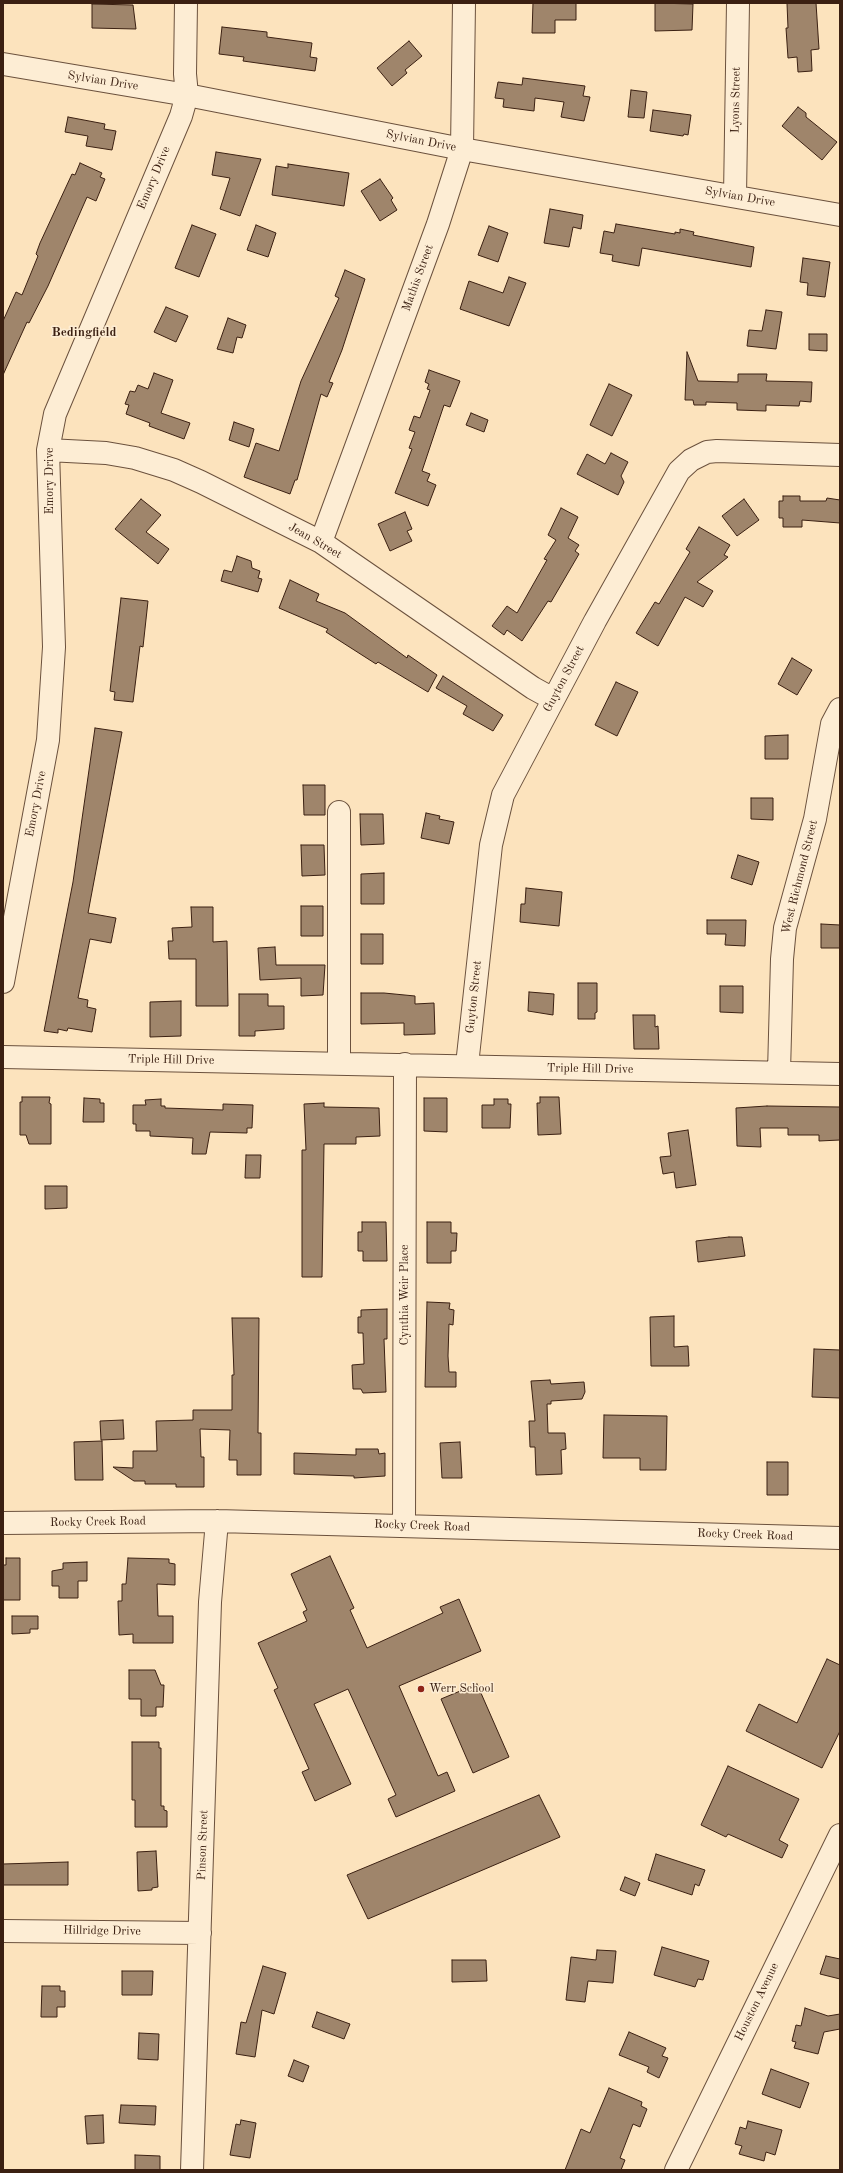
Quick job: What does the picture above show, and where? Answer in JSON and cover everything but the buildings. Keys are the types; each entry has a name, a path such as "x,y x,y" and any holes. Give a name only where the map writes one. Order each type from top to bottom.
{"street":[{"name":"Emory Drive","path":"3,982 48,740 54,646 48,450 55,414 178,123 187,95 185,74 186,3"},
{"name":"Mathis Street","path":"321,542 438,224 462,149 464,3"},
{"name":"Lyons Street","path":"734,196 738,3"},
{"name":"Sylvian Drive","path":"3,64 187,95 462,149 840,215"},
{"name":"Jean Street","path":"48,450 106,453 135,458 174,470 201,482 321,542 533,688 553,699"},
{"name":"Guyton Street","path":"467,1065 491,845 499,806 509,781 553,699 682,466 707,452 717,451 840,455"},
{"name":"West Richmond Street","path":"779,1072 782,959 785,928 815,819 832,724 840,709"},
{"path":"339,812 339,1062"},
{"name":"Triple Hill Drive","path":"3,1057 339,1062 840,1074"},
{"name":"Cynthia Weir Place","path":"404,1526 405,1064"},
{"name":"Rocky Creek Road","path":"3,1523 217,1521 840,1538"},
{"name":"Pinson Street","path":"192,2170 210,1602 217,1521"},
{"name":"Houston Avenue","path":"676,2170 840,1835"},
{"name":"Hillridge Drive","path":"3,1931 200,1933"}],"place":[{"name":"Werr School","path":"421,1689"}],"district":[{"name":"Bedingfield","path":"84,333"}]}
